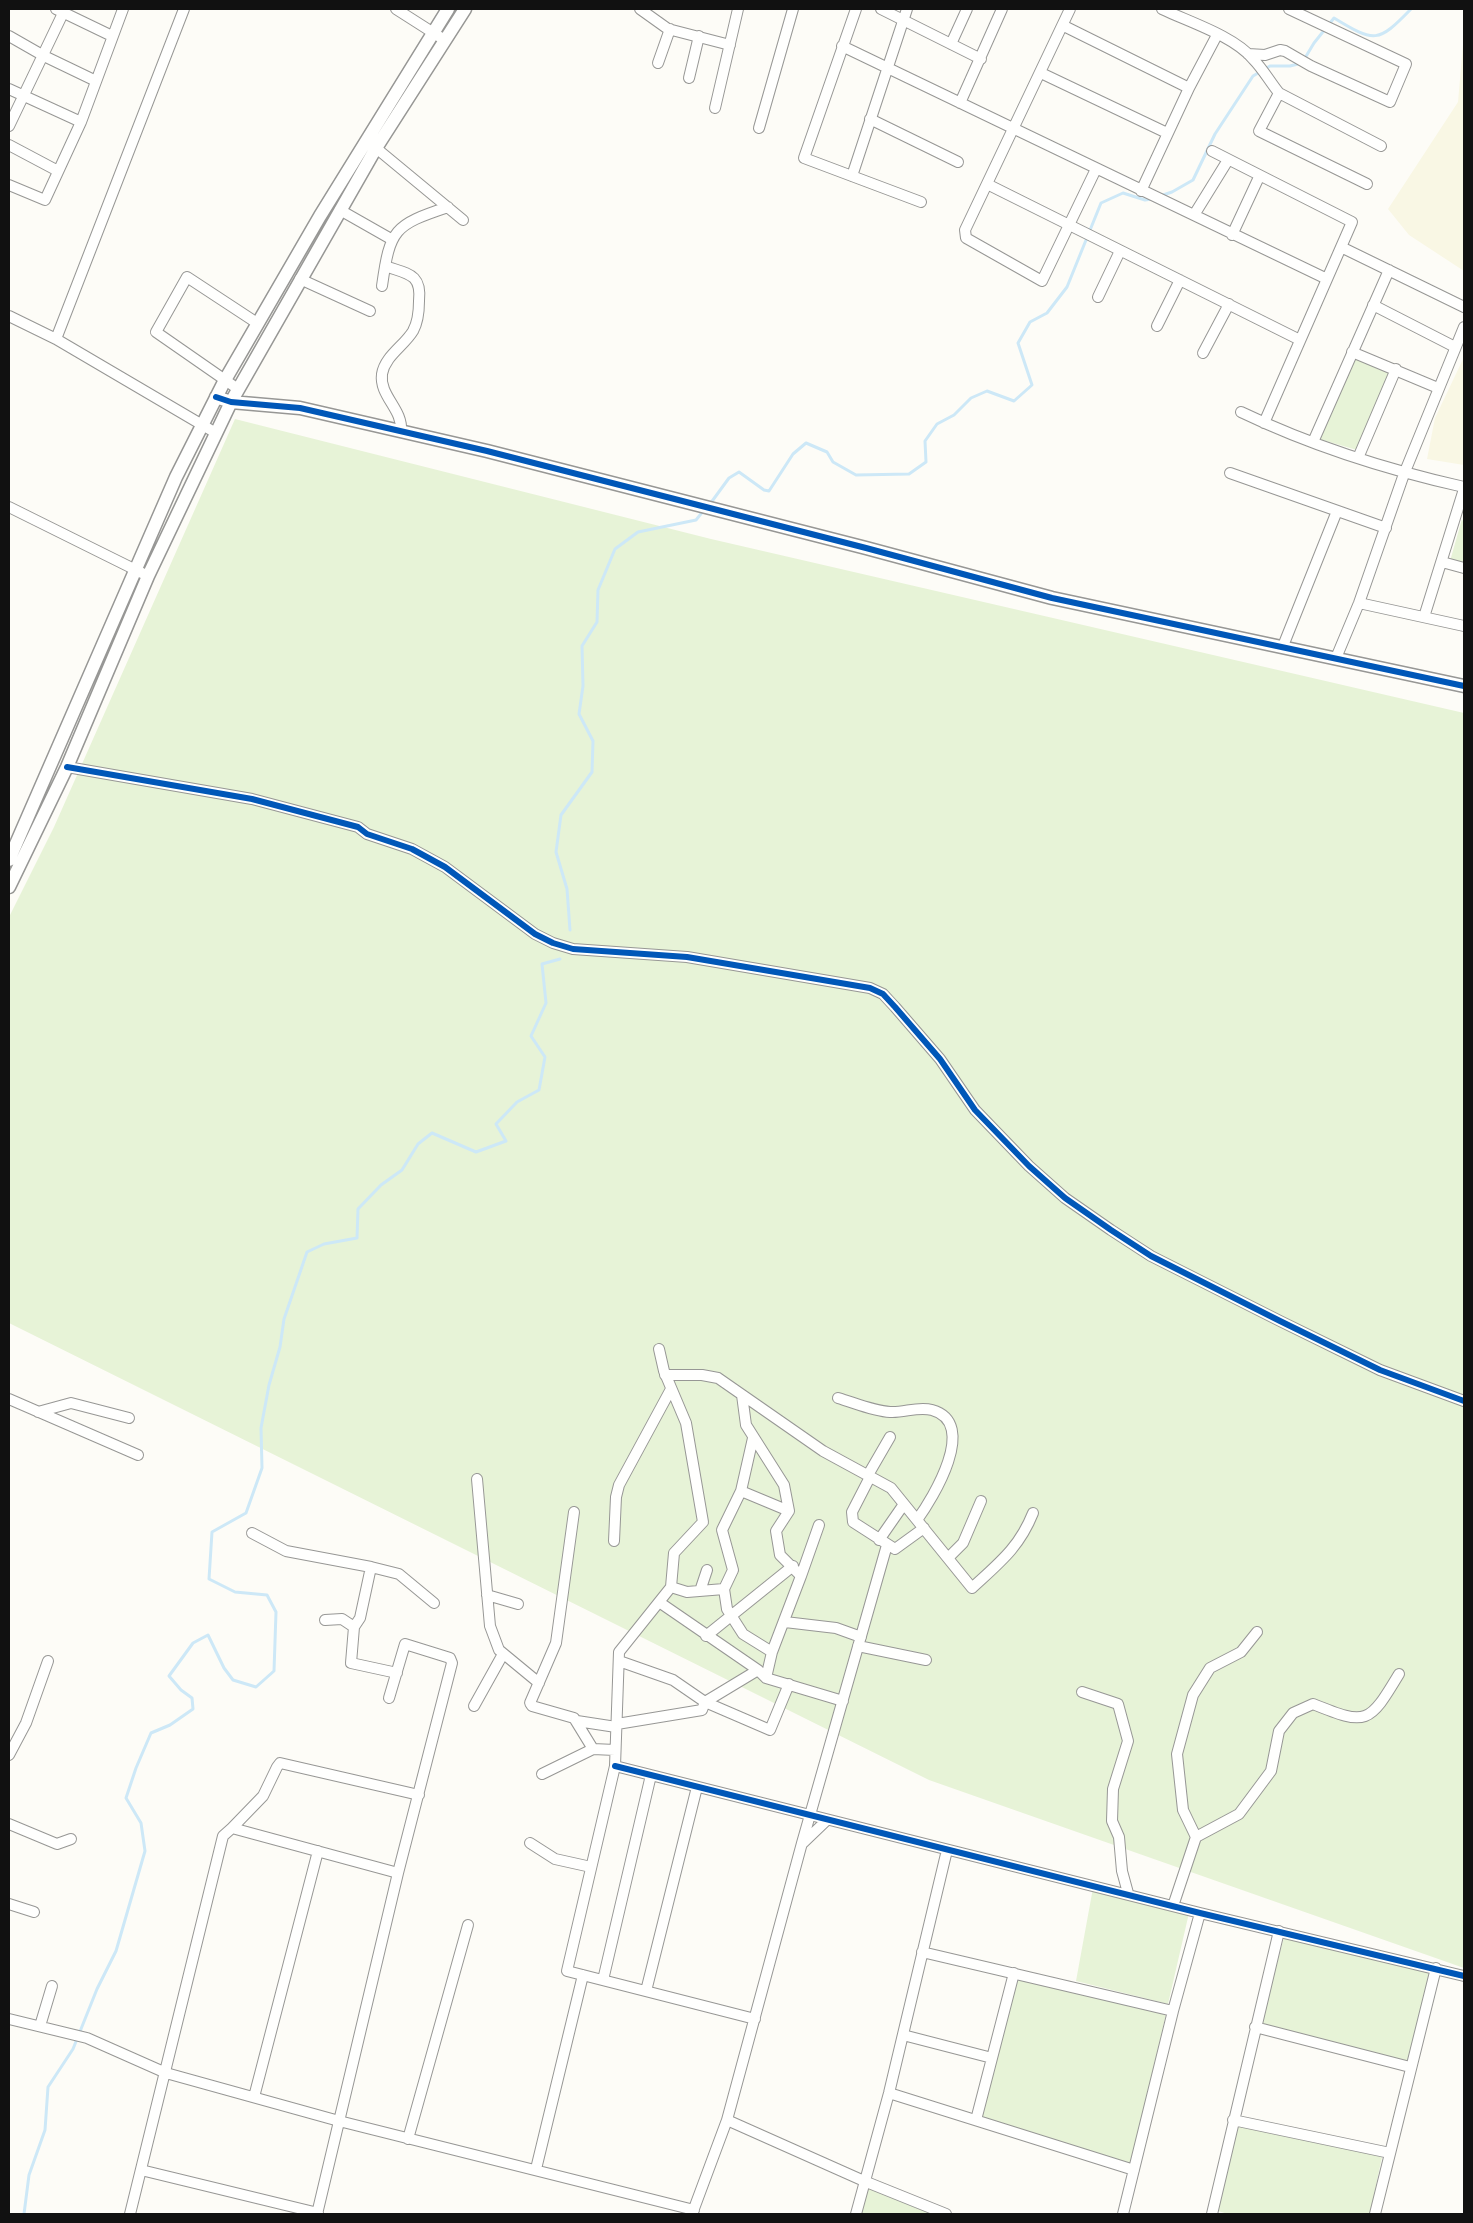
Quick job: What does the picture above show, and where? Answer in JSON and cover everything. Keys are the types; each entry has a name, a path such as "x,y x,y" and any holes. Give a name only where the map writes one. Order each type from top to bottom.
{"street":[{"path":"9,185 45,200 81,122 123,9"},
{"path":"56,340 184,9"},
{"path":"9,860 176,477 216,397 257,323 432,32 448,9"},
{"path":"9,888 67,767 148,576 231,402 376,148 443,39 465,9"},
{"path":"640,9 670,29 730,45"},
{"path":"715,108 738,9"},
{"path":"759,128 793,9"},
{"path":"856,9 804,158 922,202"},
{"path":"881,9 980,60"},
{"path":"852,176 907,9"},
{"path":"951,44 967,9"},
{"path":"960,103 1002,9"},
{"path":"1070,9 1064,26 965,230 966,238 1042,280 1096,169"},
{"path":"1162,9 1217,35 1251,57 1279,93 1381,146"},
{"path":"1251,57 1283,50 1311,66 1390,102 1406,64 1289,9"},
{"path":"9,126 44,56 62,10 112,36"},
{"path":"399,10 443,39"},
{"path":"1064,26 1189,88"},
{"path":"658,63 670,29"},
{"path":"1144,192 1168,132 1217,35"},
{"path":"9,36 44,56 96,80"},
{"path":"689,78 699,36"},
{"path":"842,46 887,66 1014,130 1194,215 1232,235 1328,279"},
{"path":"1041,73 1168,132"},
{"path":"9,89 81,122"},
{"path":"1279,93 1259,131 1367,184"},
{"path":"391,100 402,106"},
{"path":"870,119 958,162"},
{"path":"9,145 58,171"},
{"path":"376,148 463,220"},
{"path":"1212,151 1259,177 1352,222 1264,423"},
{"path":"1194,215 1228,160"},
{"path":"1232,235 1259,177"},
{"path":"987,184 1300,340"},
{"path":"382,286 391,239 408,221 448,208"},
{"path":"340,210 391,239"},
{"path":"1342,247 1464,307"},
{"path":"1098,297 1120,251"},
{"path":"385,266 416,277 419,283 418,318 414,330 390,357 382,372 385,392 401,419 401,431"},
{"path":"1313,442 1389,270"},
{"path":"238,389 156,332 187,278 257,323"},
{"path":"300,279 370,312"},
{"path":"1157,326 1180,280"},
{"path":"1202,353 1229,304"},
{"path":"1374,305 1456,347"},
{"path":"9,316 56,340 216,433"},
{"path":"1336,658 1359,603 1404,474 1464,327"},
{"path":"1352,352 1438,388"},
{"path":"1358,458 1396,369"},
{"path":"216,397 231,402 300,408 487,450 1021,590 1464,686"},
{"path":"1241,412 1313,442 1404,474 1464,488 1424,617"},
{"path":"1230,473 1386,528"},
{"path":"9,507 148,576"},
{"path":"1459,508 1464,520"},
{"path":"1284,646 1337,511"},
{"path":"1442,562 1464,568"},
{"path":"1359,603 1464,626"},
{"path":"67,767 252,799 358,827 367,834 412,849 445,867 535,934 553,943 580,949 687,957 806,978 861,985 883,994 940,1059 975,1110 1029,1166 1066,1198 1143,1251 1380,1370 1464,1401"},
{"path":"659,1349 665,1375 686,1424 703,1522 674,1553 671,1586 619,1652 615,1766 567,1971 755,2019"},
{"path":"665,1375 702,1375 718,1378 823,1451 891,1488 972,1588 1016,1547 1033,1513"},
{"path":"614,1541 616,1498 619,1485 671,1389"},
{"path":"742,1395 745,1423 784,1485 789,1510 776,1531 780,1555 801,1576"},
{"path":"838,1398 887,1412 921,1409 934,1410 948,1422 952,1438 950,1456 937,1490 921,1524 898,1549 883,1542 851,1519 852,1512 869,1476 890,1438"},
{"path":"9,1399 138,1455"},
{"path":"38,1412 71,1403 129,1418"},
{"path":"754,1438 741,1491 722,1530 733,1570 724,1589 727,1609 743,1634 772,1652"},
{"path":"477,1479 490,1626 495,1644 502,1654 538,1683"},
{"path":"741,1491 789,1510"},
{"path":"948,1558 963,1543 981,1500"},
{"path":"9,2019 87,2038 166,2073 408,2140 536,2169 693,2212 727,2120 802,1843 860,1642 883,1542 904,1504"},
{"path":"574,1512 556,1643 531,1704 571,1717 577,1721 593,1749"},
{"path":"577,1721 616,1725 702,1710 705,1702 762,1674 785,1622 818,1525"},
{"path":"252,1533 286,1551 400,1574 434,1604"},
{"path":"706,1636 793,1566"},
{"path":"371,1567 360,1618 354,1627 351,1663 397,1673"},
{"path":"700,1591 707,1570"},
{"path":"671,1586 687,1592 724,1589"},
{"path":"487,1595 518,1604"},
{"path":"659,1602 762,1674 843,1701"},
{"path":"325,1620 342,1619 354,1627"},
{"path":"785,1622 836,1628 860,1642 926,1660"},
{"path":"1196,1837 1183,1810 1177,1754 1193,1695 1210,1668 1240,1652 1257,1632"},
{"path":"141,2170 318,2214 398,1873 452,1663 450,1658 405,1644 389,1698"},
{"path":"474,1706 502,1654"},
{"path":"9,1755 26,1723 48,1661"},
{"path":"619,1661 674,1680 705,1702 770,1730 789,1684"},
{"path":"1173,1906 1196,1837 1239,1814 1271,1771 1280,1731 1293,1713 1313,1704 1353,1719 1361,1717 1373,1712 1382,1703 1399,1674"},
{"path":"1082,1692 1118,1704 1128,1741 1113,1789 1112,1821 1119,1837 1122,1871 1128,1893"},
{"path":"542,1774 593,1749 615,1750"},
{"path":"130,2214 224,1836 263,1796 276,1767 280,1763 419,1795"},
{"path":"615,1766 947,1850 1128,1893 1200,1913 1464,1976"},
{"path":"603,1980 652,1775"},
{"path":"646,1991 697,1787"},
{"path":"802,1843 827,1820"},
{"path":"9,1824 57,1844 71,1839"},
{"path":"232,1828 398,1873"},
{"path":"530,1844 555,1859 591,1867"},
{"path":"856,2214 889,2093 947,1850"},
{"path":"254,2097 318,1852"},
{"path":"9,1904 34,1912"},
{"path":"1123,2214 1173,2011 1200,1913"},
{"path":"408,2140 468,1925"},
{"path":"1214,2214 1234,2120 1279,1931"},
{"path":"922,1952 1173,2011"},
{"path":"1375,2214 1436,1968"},
{"path":"976,2120 1014,1973"},
{"path":"536,2169 583,1975"},
{"path":"40,2026 52,1986"},
{"path":"1256,2027 1410,2067"},
{"path":"903,2035 992,2058"},
{"path":"889,2093 1134,2170"},
{"path":"727,2120 864,2181 946,2214"},
{"path":"1234,2120 1390,2153"}],"shaded area":[{"path":"1464,33 1464,271 1409,235 1388,209 1458,102"},
{"path":"1464,357 1464,465 1427,459 1435,418"}],"green space":[{"path":"1355,358 1391,373 1357,450 1319,439"},
{"path":"235,419 711,539 1464,713 1464,1968 929,1780 9,1323 9,917 54,827"},
{"path":"1462,519 1464,524 1464,565 1450,561"},
{"path":"1093,1888 1189,1913 1168,2004 1076,1981"},
{"path":"1284,1937 1432,1972 1407,2063 1260,2027"},
{"path":"1015,1976 1166,2014 1130,2167 982,2118"},
{"path":"1237,2127 1266,2128 1382,2157 1370,2214 1228,2214 1218,2211"},
{"path":"868,2186 936,2214 860,2214"}],"waterway":[{"path":"1160,196 1172,192 1193,180 1215,134 1253,76 1270,66 1290,66 1302,63 1314,43 1334,18 1359,32 1375,36 1391,28 1411,9"},
{"path":"710,504 729,478 739,472 764,490 769,491 793,454 806,443 827,452 833,462 856,475 909,474 926,462 925,441 937,424 954,415 971,398 987,391 1014,401 1032,385 1018,343 1030,322 1047,313 1067,287 1101,203 1123,193 1145,200 1152,199"},
{"path":"570,930 567,889 556,852 561,815 592,772 593,741 579,714 583,686 582,646 597,622 598,590 615,549 638,532 696,520 704,510"},
{"path":"24,2214 29,2175 45,2130 48,2087 73,2049 97,1989 116,1951 145,1851 141,1823 126,1798 136,1768 151,1733 170,1725 193,1709 192,1698 181,1690 169,1676 193,1643 208,1635 224,1668 233,1680 256,1687 274,1671 276,1612 267,1595 235,1592 209,1579 212,1532 246,1513 262,1468 261,1428 269,1385 280,1347 284,1319 307,1252 324,1244 357,1238 358,1209 381,1185 402,1170 418,1144 432,1133 476,1152 506,1141 496,1124 517,1102 539,1090 545,1057 531,1036 546,1003 542,964 560,959"}],"cycle path":[{"path":"216,397 231,402 300,408 487,451 866,548 1052,598 1464,686"},
{"path":"67,767 252,799 358,827 367,834 412,849 445,867 535,934 553,943 573,949 687,957 870,988 883,994 895,1007 940,1059 975,1110 1029,1166 1065,1198 1111,1230 1151,1256 1380,1370 1464,1401"},
{"path":"615,1766 1200,1913 1464,1976"}]}
